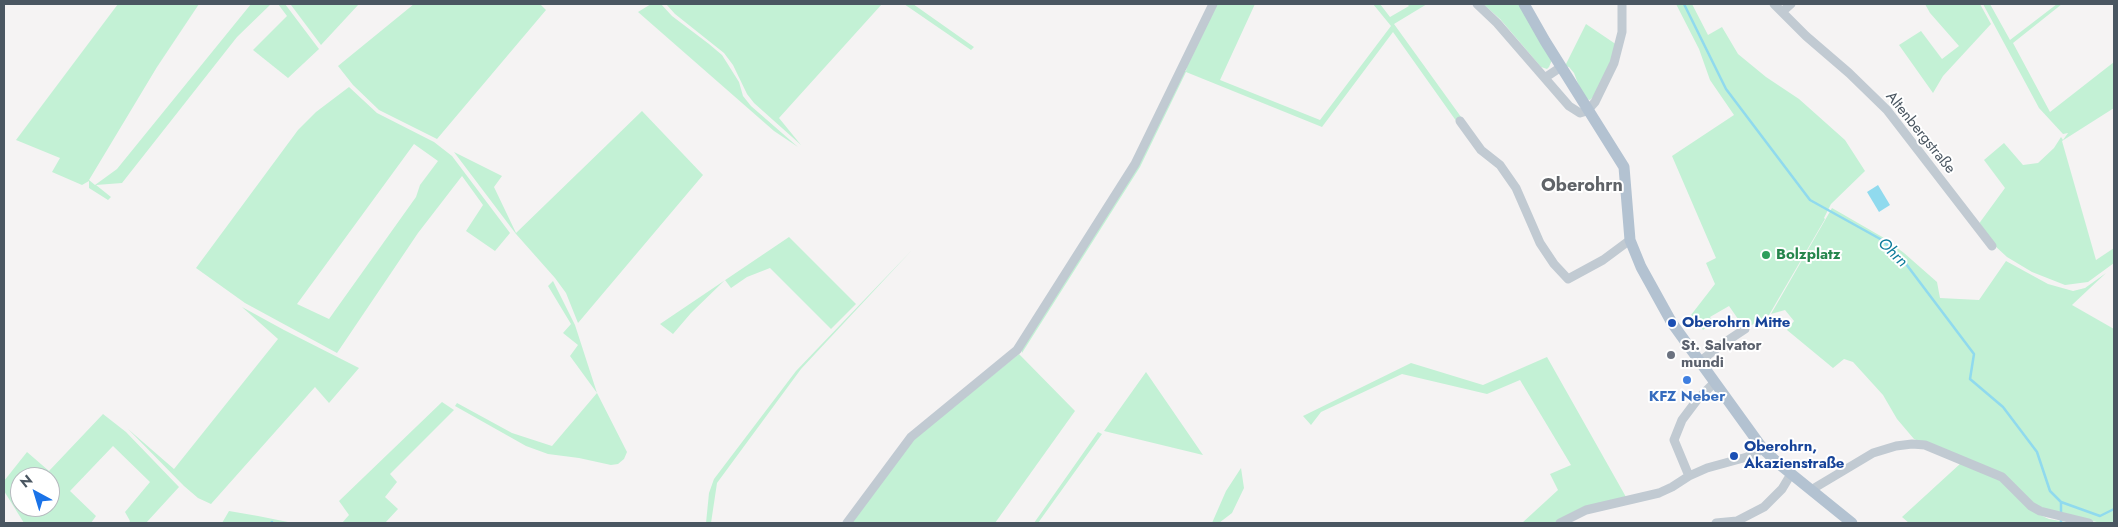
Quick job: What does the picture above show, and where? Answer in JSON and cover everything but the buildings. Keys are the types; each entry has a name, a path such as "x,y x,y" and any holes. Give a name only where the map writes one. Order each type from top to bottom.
{"main road":[{"path":"1524,4 1624,167 1630,240 1641,267 1672,323 1762,449 1790,474 1852,523"}],"street":[{"path":"847,523 911,437 1017,350 1135,164 1213,4"},
{"path":"1477,4 1546,77 1575,111 1580,113 1588,111 1595,102 1620,46 1622,4"},
{"name":"Altenbergstraße","path":"1774,4 1887,110 1992,246"},
{"path":"1782,12 1791,4"},
{"path":"1546,77 1561,67"},
{"path":"1460,120 1481,150 1500,165 1516,188 1540,243 1554,264 1568,279 1603,260 1630,240"},
{"path":"1699,362 1724,342 1745,329"},
{"path":"1688,476 1674,440 1682,420 1697,400 1714,383"},
{"path":"1811,490 1873,453 1896,446 1925,445 2002,477 2031,506 2053,516 2089,523"},
{"path":"1560,523 1586,510 1659,493 1672,488 1688,476 1707,468 1747,457 1762,449"},
{"path":"1716,523 1737,520 1764,507 1782,489 1790,474"}],"green space":[{"path":"118,4 199,4 157,67 89,180 95,185 117,169 251,4 271,4 237,37 122,183 96,185 111,197 108,200 89,188 89,181 82,185 52,172 60,158 16,140"},
{"path":"278,4 285,4 319,49 288,78 253,50 287,16"},
{"path":"359,4 321,45 291,5"},
{"path":"414,4 540,4 546,10 437,139 379,110 353,85 338,66"},
{"path":"651,4 661,4 672,16 722,55 739,82 743,96 751,106 798,147 774,131 638,12"},
{"path":"666,4 882,4 779,118 801,145 754,103 747,94 733,65 724,53 675,14"},
{"path":"904,4 913,4 974,47 971,50"},
{"path":"1216,4 1255,4 1220,80 1320,120 1391,26 1373,4 1380,4 1390,17 1409,6 1407,4 1427,4 1394,24 1469,128 1464,132 1393,32 1322,127 1186,72 1140,167 1022,353 1021,347 1137,164 1183,71 1186,71 1187,64"},
{"path":"1483,4 1520,4 1552,60 1549,67 1547,69 1541,67 1500,19"},
{"path":"1676,4 1692,4 1708,35 1722,27 1738,54 1766,77 1799,99 1845,140 1865,171 1831,204 1825,219 1769,315 1745,329 1729,306 1710,317 1713,322 1703,330 1691,315 1715,284 1706,263 1716,258 1672,156 1734,115 1710,80 1699,49"},
{"path":"1925,4 1980,4 1991,24 1943,76 1933,93 1899,45 1921,31 1942,59 1959,46 1930,13"},
{"path":"1983,4 1990,4 2010,40 2057,4 2062,4 2013,43 2050,112 2114,62 2114,108 2062,141 2096,260 2114,248 2114,263 2088,282 2065,285 2032,272 2007,257 1994,245 1978,225 2005,188 1984,160 2004,143 2023,165 2038,163 2054,148 2061,137 2063,140 2068,133 2063,134 2039,108"},
{"path":"1586,24 1617,45 1612,61 1595,95 1590,100 1585,99 1574,73 1569,67 1565,66"},
{"path":"349,87 377,113 434,142 452,156 510,233 495,251 466,231 483,205 462,176 418,233 337,353 245,303 196,268 298,130 316,112","holes":["414,144 438,161 420,185 416,197 329,319 297,304"]},
{"path":"642,111 703,175 578,323 566,293 516,234 454,152 502,176 494,187 516,233"},
{"path":"1832,208 1884,238 1904,253 1937,282 1940,298 1979,300 2006,261 2048,284 2073,291 2085,288 2106,273 2072,305 2114,329 2114,523 2102,523 2052,513 2033,504 2010,481 1914,439 1897,419 1883,395 1853,362 1844,359 1833,368 1787,330 1794,321 1785,310 1771,314"},
{"path":"789,237 856,304 831,329 770,268 747,277 731,288 725,280"},
{"path":"912,250 801,369 717,483 711,523 706,523 709,493 714,479 796,371"},
{"path":"553,281 575,325 597,393 570,356 578,345 563,333 571,324 548,286"},
{"path":"724,281 691,313 673,334 660,324"},
{"path":"242,307 359,368 329,403 315,387 211,504 198,498 184,486 128,429 174,469 278,339"},
{"path":"1019,354 1075,411 995,523 849,523 913,439"},
{"path":"1547,357 1626,497 1561,519 1555,523 1522,523 1558,490 1550,474 1571,465 1520,380 1487,394 1402,374 1321,412 1311,425 1303,416 1411,363 1483,385"},
{"path":"1146,372 1203,455 1104,431"},
{"path":"597,393 627,452 624,459 618,464 611,465 548,454 526,446 455,406 457,403 512,433 552,446"},
{"path":"442,402 454,410 390,474 397,482 385,497 398,509 385,523 342,523 349,515 339,501"},
{"path":"103,414 126,432 179,487 146,523 129,523 130,521 125,512 150,482 113,446 70,491 96,516 91,523 24,523 20,517 60,517 60,467 53,467"},
{"path":"1098,432 1102,434 1038,523 1034,523"},
{"path":"27,452 44,467 15,467"},
{"path":"1961,463 2002,481 2038,514 2049,519 2072,523 1909,523 1902,517"},
{"path":"1241,468 1244,488 1232,513 1219,523 1212,523 1226,491"},
{"path":"10,473 10,501 4,491 4,481"},
{"path":"229,511 258,516 293,523 222,523"}],"water":[{"path":"1878,185 1890,205 1879,212 1867,192"}],"waterway":[{"name":"Ohrn","path":"1684,4 1726,89 1810,200 1882,240 1900,256 1974,354 1970,379 2003,407 2037,452 2050,491 2061,502 2061,523"},
{"path":"2061,502 2100,516 2114,509"}],"place":[{"name":"Bolzplatz","path":"1766,255"},
{"name":"Oberohrn Mitte","path":"1672,323"},
{"name":"St. Salvator mundi","path":"1671,355"},
{"name":"KFZ Neber","path":"1687,380"},
{"name":"Oberohrn, Akazienstraße","path":"1734,456"}],"district":[{"name":"Oberohrn","path":"1582,187"}]}
